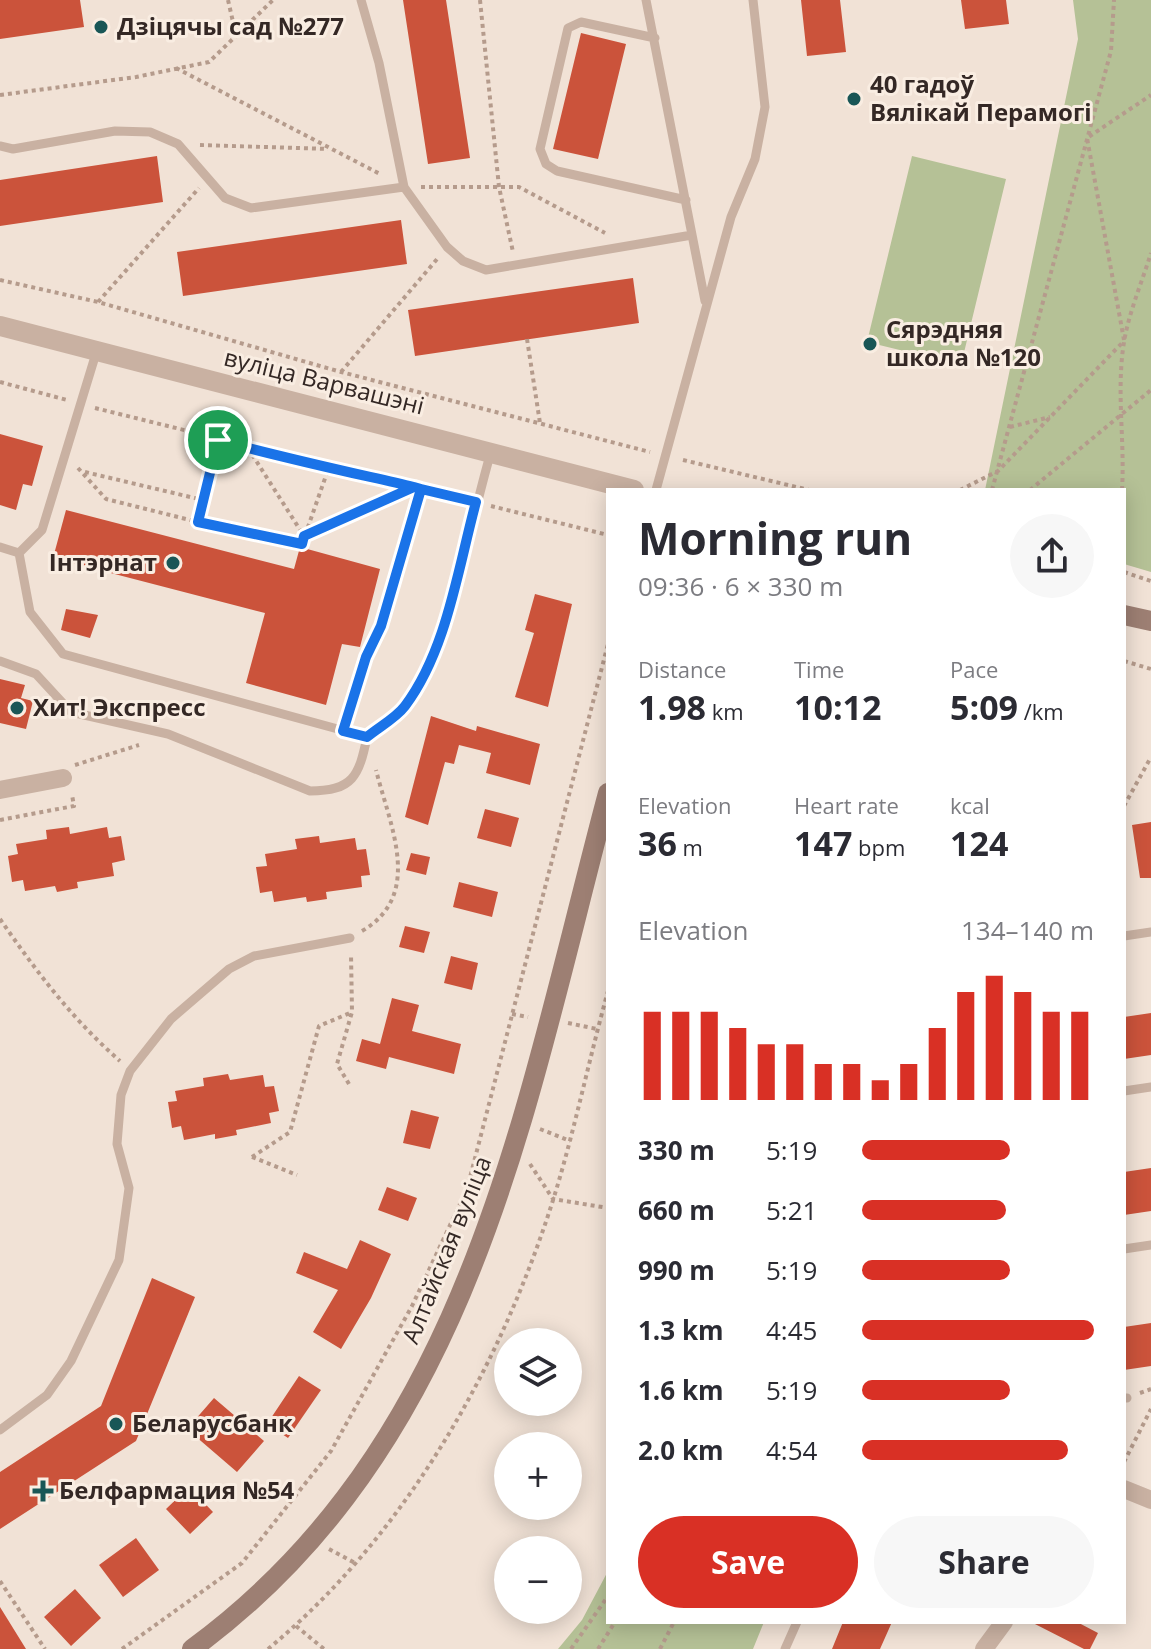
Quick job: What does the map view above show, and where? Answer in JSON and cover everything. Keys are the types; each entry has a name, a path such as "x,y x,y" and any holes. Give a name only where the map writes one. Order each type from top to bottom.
{"main road":[{"path":"1126,615 1151,621"},
{"name":"Алтайская вуліца","path":"192,1649 244,1608 311,1539 363,1475 413,1396 453,1319 523,1122 606,801"}],"street":[{"name":"вуліца Варвашэні","path":"0,326 626,488"},
{"path":"0,790 68,772"},
{"path":"1126,1490 1151,1500"},
{"path":"984,1649 1003,1624"}],"lane":[{"path":"361,0 379,63 404,187 447,247 463,261 486,270 692,235"},
{"path":"646,0 706,304"},
{"path":"657,488 731,217 755,159 765,107 753,0"},
{"path":"655,38 581,22 568,28 540,149 546,164 557,171 686,200"},
{"path":"0,146 13,149 115,131 150,132 178,144 206,180 225,198 251,208 404,187"},
{"path":"19,553 42,530 97,350"},
{"path":"0,661 36,674 71,712 168,734 310,791 333,791 352,781 362,760 367,737 403,709 423,678 439,637 491,452"},
{"path":"0,547 19,553"},
{"path":"19,553 30,612 63,654 367,737"},
{"path":"1126,936 1151,932"},
{"path":"0,1429 47,1395 71,1361 119,1260 129,1188 117,1144 121,1095 130,1071 171,1019 229,969 254,956 350,938"},
{"path":"1126,1091 1151,1087"},
{"path":"1126,1249 1151,1245"},
{"path":"785,1649 796,1624"}],"path":[{"path":"228,0 236,35"},
{"path":"0,95 136,77 209,62 273,0"},
{"path":"480,0 499,187 516,266"},
{"path":"993,488 1111,51 1114,0"},
{"path":"1087,138 1151,95"},
{"path":"1087,138 1124,340"},
{"path":"178,144 330,149"},
{"path":"98,302 206,180"},
{"path":"341,372 447,247"},
{"path":"1122,488 1124,456 1119,415 1124,340 1151,253"},
{"path":"0,280 98,302 341,372 650,452"},
{"path":"527,339 540,423"},
{"path":"964,488 998,471 1124,340"},
{"path":"0,382 248,448 606,534"},
{"path":"1032,488 1151,390"},
{"path":"1010,427 1051,417"},
{"path":"198,522 218,440"},
{"path":"248,448 304,536"},
{"path":"66,454 106,499 302,544 329,467"},
{"path":"683,460 801,488"},
{"path":"82,471 203,500"},
{"path":"304,536 414,487"},
{"path":"343,731 366,657 381,626 421,489"},
{"path":"1126,573 1151,581"},
{"path":"122,1649 242,1563 331,1451 412,1306 467,1189 606,652"},
{"path":"1126,662 1151,669"},
{"path":"349,1084 337,1064 352,1012 350,938 378,921 392,901 401,869 367,737"},
{"path":"68,772 129,749"},
{"path":"1126,802 1151,757"},
{"path":"0,919 51,990 93,1037 130,1071"},
{"path":"268,1649 296,1626 355,1563 427,1467 467,1403 528,1271 553,1199 606,998"},
{"path":"297,1175 252,1157 290,1132 319,1026 352,1012"},
{"path":"512,1014 531,1017"},
{"path":"564,1022 597,1029"},
{"path":"523,1122 570,1141"},
{"path":"516,1143 553,1199 606,1208"},
{"path":"1126,1458 1151,1409"},
{"path":"311,1539 355,1563"},
{"path":"0,1581 45,1649"},
{"path":"571,1649 606,1599"},
{"path":"601,1605 606,1604"},
{"path":"598,1649 614,1624"},
{"path":"660,1649 673,1624"},
{"path":"296,1626 324,1649"}],"green space":[{"path":"1073,0 1151,0 1151,572 1126,565 1126,488 985,488 1078,39"},
{"path":"912,156 1006,179 961,365 867,342"},
{"path":"606,1575 606,1624 763,1624 753,1649 558,1649 582,1624"}],"building":[{"path":"0,0 80,0 84,27 0,39"},
{"path":"403,0 446,0 470,158 428,164"},
{"path":"801,0 840,0 846,52 807,56"},
{"path":"961,0 1006,0 1009,24 965,29"},
{"path":"581,33 626,44 598,159 553,149"},
{"path":"157,156 163,202 0,226 0,180"},
{"path":"401,220 407,264 183,296 177,252"},
{"path":"633,278 639,323 415,356 408,310"},
{"path":"0,434 43,446 32,486 23,484 16,510 0,505"},
{"path":"66,510 294,569 300,547 380,569 360,647 342,644 326,705 246,683 265,613 53,558"},
{"path":"535,594 572,604 548,707 515,697 534,633 525,630"},
{"path":"66,609 98,615 90,638 61,630"},
{"path":"0,679 25,685 21,698 33,701 26,729 0,723"},
{"path":"431,716 476,731 477,726 540,744 530,785 486,773 491,753 459,745 454,764 445,762 428,825 405,817"},
{"path":"485,809 519,818 511,847 477,838"},
{"path":"1151,822 1151,878 1140,878 1132,825"},
{"path":"69,827 70,834 107,827 109,838 121,836 125,860 112,863 114,876 77,882 78,888 57,892 55,886 25,891 23,880 12,882 8,856 18,854 16,844 47,839 46,830"},
{"path":"319,836 320,843 355,838 357,850 366,849 370,875 361,876 362,887 326,892 327,899 307,902 306,897 274,902 272,891 260,893 256,867 267,866 265,854 297,849 295,839"},
{"path":"411,853 430,857 426,875 406,870"},
{"path":"459,882 498,892 492,917 453,907"},
{"path":"405,926 430,932 424,953 399,947"},
{"path":"451,956 478,963 472,990 444,983"},
{"path":"392,998 419,1005 412,1031 461,1044 454,1074 389,1057 386,1069 356,1061 362,1039 380,1044"},
{"path":"1151,1013 1151,1055 1126,1059 1126,1017"},
{"path":"228,1074 230,1080 263,1075 265,1087 274,1086 279,1111 269,1113 271,1123 236,1130 237,1135 215,1139 215,1134 184,1140 181,1126 172,1128 168,1102 177,1101 175,1091 204,1086 203,1078"},
{"path":"411,1110 439,1117 430,1149 403,1143"},
{"path":"1151,1168 1151,1211 1126,1215 1126,1172"},
{"path":"387,1187 417,1198 408,1221 378,1210"},
{"path":"360,1240 391,1254 371,1298 341,1349 313,1332 338,1290 296,1273 304,1252 347,1269"},
{"path":"152,1278 195,1297 136,1441 0,1529 0,1472 101,1406"},
{"path":"1151,1323 1151,1366 1126,1370 1126,1327"},
{"path":"299,1376 321,1390 288,1438 267,1424"},
{"path":"214,1398 264,1441 237,1472 187,1429"},
{"path":"189,1487 213,1512 190,1534 166,1509"},
{"path":"136,1538 159,1570 123,1597 99,1565"},
{"path":"75,1589 101,1618 71,1646 44,1617"},
{"path":"0,1607 26,1649 0,1649"},
{"path":"842,1624 891,1624 880,1649 832,1649"},
{"path":"1035,1624 1081,1624 1098,1633 1090,1649 1084,1649"}],"place":[{"name":"Дзіцячы сад №277","path":"101,27"},
{"name":"40 гадоў Вялікай Перамогі","path":"854,99"},
{"name":"Сярэдняя школа №120","path":"870,344"},
{"name":"Інтэрнат","path":"173,563"},
{"name":"Хит! Экспресс","path":"17,708"},
{"name":"Беларусбанк","path":"116,1424"},
{"name":"Белфармация №54","path":"43,1491"}],"route":[{"path":"218,440 198,522 302,544 304,536 414,487 476,502 439,637 423,678 403,709 367,737 343,731 366,657 381,626 421,489 414,487 248,448 218,440"}]}
